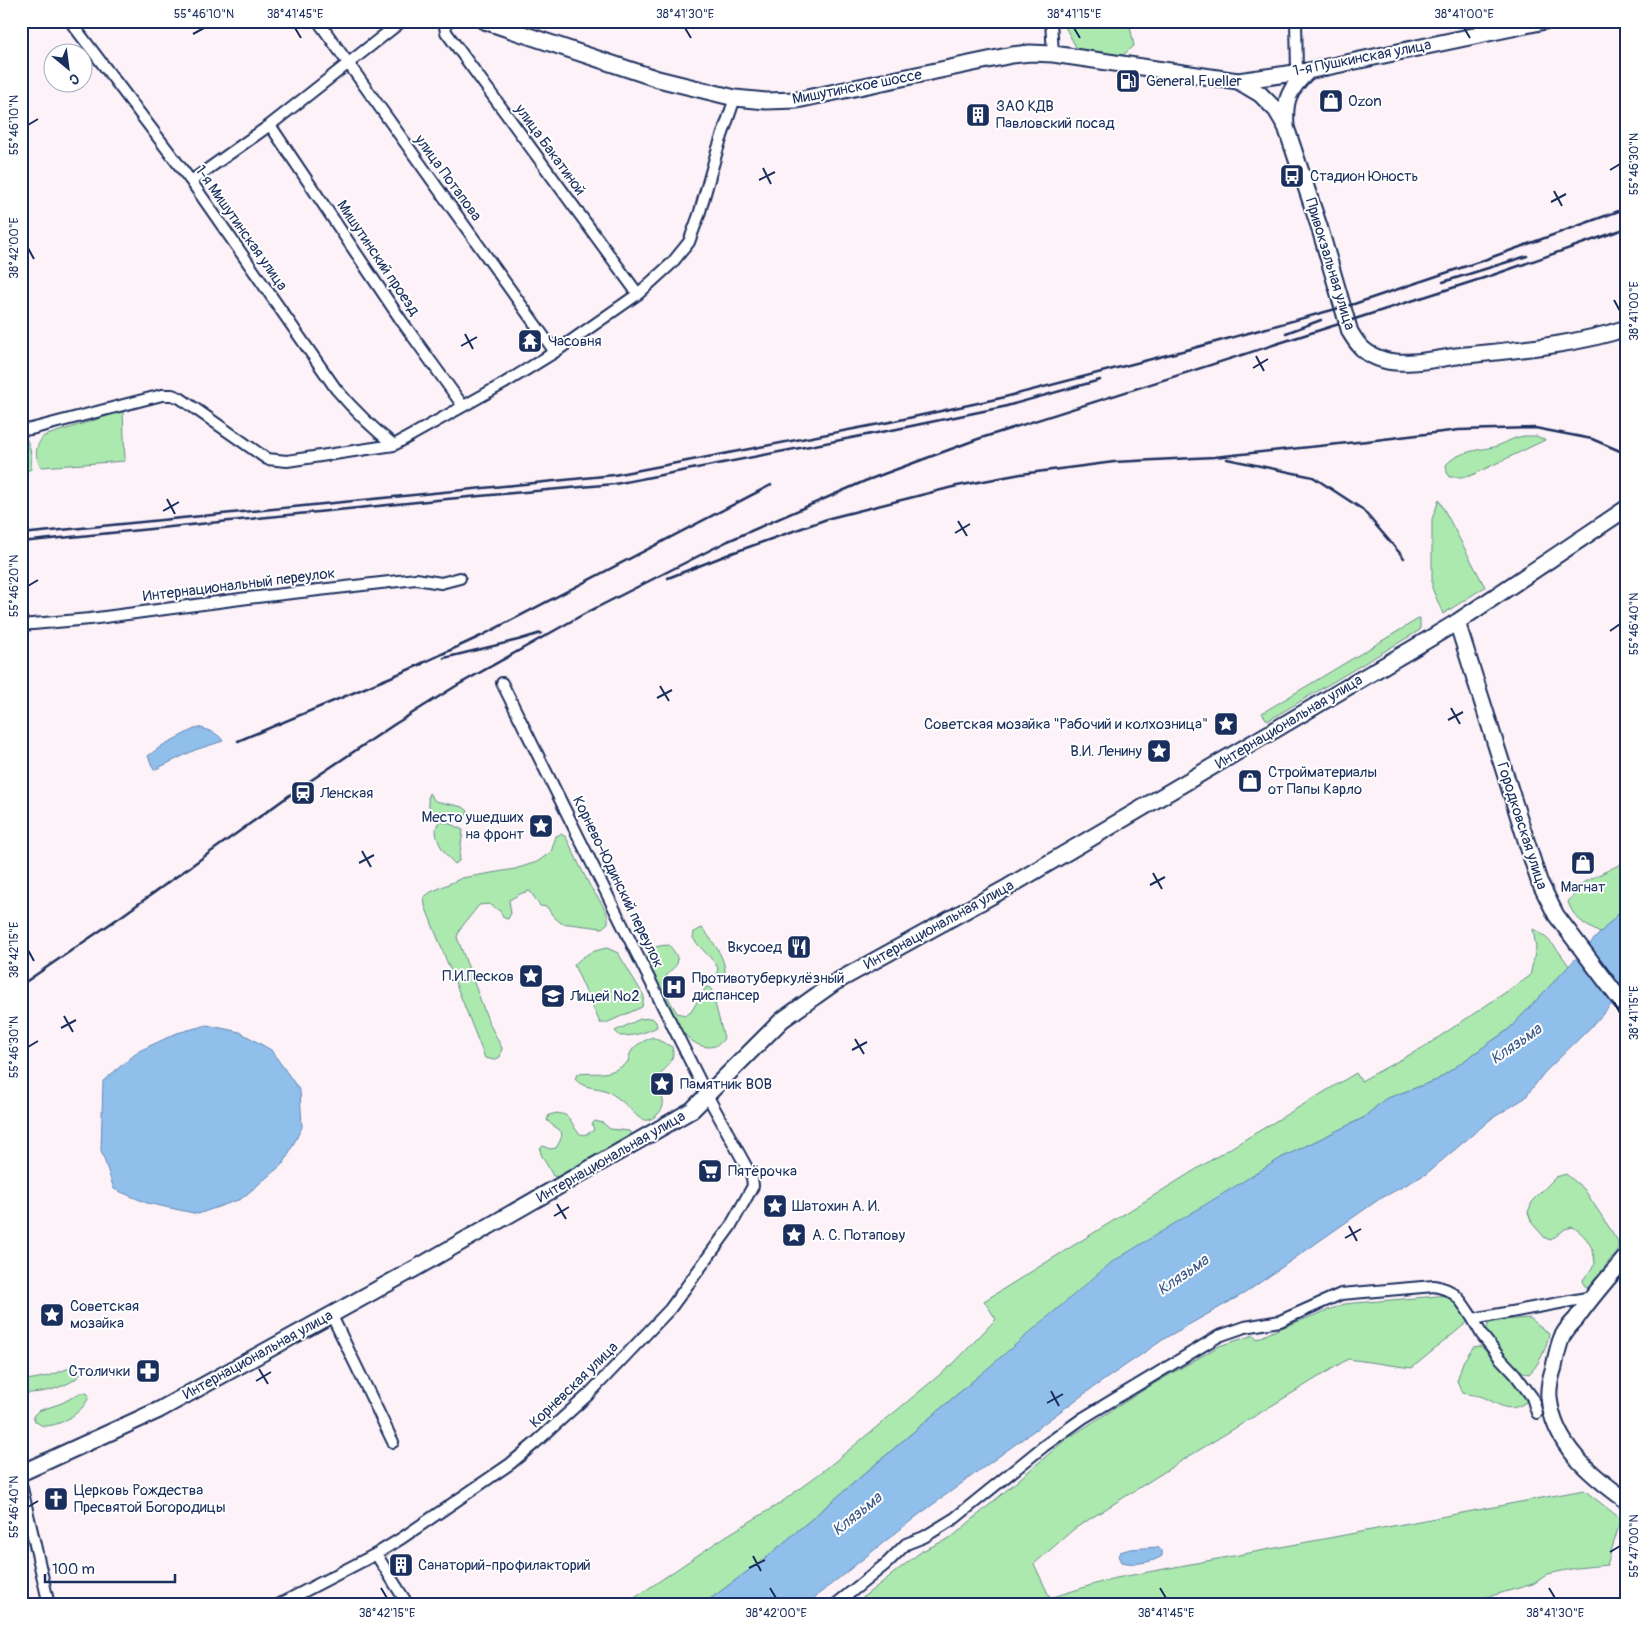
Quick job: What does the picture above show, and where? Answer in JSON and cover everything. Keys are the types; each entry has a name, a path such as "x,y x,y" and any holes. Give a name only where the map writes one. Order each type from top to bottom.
{"main road":[{"name":"Мишутинское шоссе","path":"484,21 658,79 735,98 766,101 797,100 1012,55 1030,53 1053,54 1238,81"},
{"name":"1-я Пушкинская улица","path":"1238,81 1303,72 1480,28 1545,21"},
{"path":"1286,128 1285,111 1289,94 1303,72"},
{"name":"Привокзальная улица","path":"1238,81 1260,94 1276,110 1286,128 1319,226 1350,332 1358,346 1366,353 1385,360 1420,361 1560,344 1627,328"},
{"name":"Интернациональная улица","path":"21,1473 159,1410 425,1263 692,1110 782,1020 834,983 1008,887 1457,622 1627,508"},
{"name":"Городковская улица","path":"1457,622 1539,881 1549,903 1567,931 1627,1009"},
{"path":"1627,1256 1592,1297 1562,1337 1549,1396 1552,1412 1567,1448 1591,1473 1627,1501"}],"street":[{"name":"1-я Мишутинская улица","path":"70,21 191,181 336,389 356,413 375,431 394,445"},
{"name":"улица Потапова","path":"318,21 555,352"},
{"path":"191,181 270,126 402,21"},
{"name":"улица Бакатиной","path":"444,21 446,32 638,294"},
{"path":"1051,21 1053,54"},
{"path":"1296,21 1303,72"},
{"path":"21,430 162,395 172,395 180,398 267,459 287,461 394,445 503,384 555,352 638,294 672,263 688,242 699,215 717,151 735,98"},
{"name":"Мишутинский проезд","path":"270,126 401,320 464,406"},
{"name":"Интернациональный переулок","path":"21,625 90,619 248,598 416,579 440,583 460,578"},
{"name":"Корнево-Юдинский переулок","path":"502,683 707,1095"},
{"name":"Корневская улица","path":"278,1605 376,1554 510,1464 588,1395 670,1309 730,1227 754,1182 707,1095"},
{"path":"834,1605 886,1563 906,1544 924,1537 955,1518 1044,1446 1083,1418 1219,1336 1245,1327 1280,1321 1341,1294 1434,1286 1445,1288 1455,1293 1482,1335 1500,1358 1516,1374 1532,1397 1537,1413"},
{"path":"1473,1319 1592,1297"},
{"path":"331,1314 393,1442"},
{"path":"21,1484 49,1605"},
{"path":"376,1554 408,1605"}],"green space":[{"path":"1062,21 1080,21 1083,25 1095,24 1097,21 1129,21 1134,46 1123,55 1078,51"},
{"path":"123,411 125,461 41,467 36,451 44,436"},
{"path":"1524,436 1536,436 1545,440 1470,476 1449,477 1446,465 1455,457 1468,452 1494,447"},
{"path":"26,438 31,453 31,469 21,474 21,439"},
{"path":"1439,500 1485,587 1443,614 1432,588 1432,519"},
{"path":"1420,618 1420,630 1269,720 1262,713"},
{"path":"429,793 435,801 463,807 468,811 464,822 443,817 433,812 429,807"},
{"path":"446,822 463,830 459,861 455,864 443,850 436,834 438,823"},
{"path":"561,834 566,837 589,884 607,913 608,923 602,928 561,923 547,907 540,906 530,891 509,900 511,913 508,919 504,918 500,911 489,904 479,905 460,929 457,937 489,1023 502,1048 500,1057 494,1060 485,1058 425,906 424,897 462,878 515,869 537,862 551,852 556,836"},
{"path":"1627,861 1627,907 1600,933 1581,921 1573,913 1568,902 1584,882"},
{"path":"702,928 721,956 725,974 721,978 717,973 718,968 716,964 693,938 694,932"},
{"path":"1533,929 1549,940 1569,966 1509,1029 1437,1080 1385,1099 1363,1118 1281,1158 981,1374 767,1557 702,1605 637,1605 633,1599 726,1536 779,1504 827,1468 954,1363 996,1319 984,1301 1224,1152 1356,1073 1361,1081 1424,1047 1530,976 1536,948"},
{"path":"669,945 675,953 677,963 666,977 666,991 669,999 677,1013 686,1015 691,1012 706,987 711,988 724,1038 718,1045 708,1047 697,1044 686,1036 677,1025 661,996 645,957 647,953 658,946"},
{"path":"607,948 618,953 644,996 642,1007 606,1023 600,1023 574,965 589,954"},
{"path":"652,1018 656,1022 657,1027 648,1031 635,1035 620,1036 615,1031 640,1019"},
{"path":"652,1037 672,1047 673,1052 670,1062 656,1082 663,1106 653,1118 644,1120 640,1118 622,1101 607,1091 583,1085 575,1079 577,1074 604,1073 621,1067 628,1062 631,1052 636,1046"},
{"path":"557,1113 569,1118 576,1130 583,1135 594,1130 592,1124 595,1121 603,1123 610,1129 629,1131 632,1135 627,1140 562,1177 553,1176 541,1154 540,1148 543,1146 550,1149 556,1148 560,1141 562,1133 547,1120 549,1115"},
{"path":"1566,1174 1584,1189 1618,1241 1618,1250 1588,1288 1584,1285 1583,1280 1595,1264 1593,1252 1586,1238 1573,1227 1565,1229 1551,1240 1545,1238 1532,1223 1528,1212 1533,1200 1556,1177"},
{"path":"1449,1295 1470,1320 1412,1368 1348,1359 1074,1529 1034,1564 1050,1598 1111,1579 1584,1490 1621,1519 1607,1565 1576,1568 1548,1574 1533,1584 1459,1605 853,1605 922,1551 952,1537 1065,1440 1150,1386 1219,1346 1254,1335 1257,1339 1344,1304"},
{"path":"1530,1318 1549,1334 1542,1356 1529,1374 1511,1363 1486,1330 1489,1323"},
{"path":"1481,1346 1526,1395 1526,1402 1520,1406 1509,1408 1483,1397 1463,1393 1457,1381 1463,1362 1473,1347"},
{"path":"77,1365 82,1373 63,1386 47,1391 30,1393 23,1393 21,1389 21,1384 27,1380 49,1376"},
{"path":"80,1393 87,1393 89,1396 87,1402 72,1417 44,1426 35,1421 33,1416 38,1411 62,1403"}],"water":[{"path":"198,727 215,733 223,741 195,750 154,770 148,756 163,745"},
{"name":"Клязьма","path":"1627,907 1627,987 1594,1024 1544,1073 1525,1098 1491,1119 1426,1174 1378,1200 1245,1293 1167,1337 1091,1389 917,1516 805,1605 702,1605 767,1557 1112,1262 1281,1158 1363,1118 1385,1099 1437,1080 1509,1029 1619,913"},
{"path":"207,1025 240,1032 271,1050 300,1091 302,1127 284,1163 241,1199 198,1214 147,1203 114,1189 101,1150 103,1081 139,1051 177,1033"},
{"path":"1158,1547 1162,1552 1162,1556 1148,1562 1121,1562 1118,1556 1120,1552 1130,1549"}],"railway":[{"path":"21,534 614,475 890,422 1001,398 1354,304 1484,260 1627,208"},
{"path":"21,985 123,915 301,787 395,724 456,686 584,614 728,541 865,481 978,439 1493,275 1627,228"},
{"path":"1443,282 1527,256"},
{"path":"1286,333 1321,320"},
{"path":"21,542 615,484 1003,407 1100,380"},
{"path":"668,578 830,518 957,486 1021,474 1114,462 1214,457 1459,430 1535,428 1592,439 1627,454"},
{"path":"1227,459 1313,477 1362,509 1404,558"},
{"path":"416,666 481,636 771,485"},
{"path":"444,658 541,633"},
{"path":"238,741 422,664"}],"place":[{"name":"General Fueller","path":"1128,81"},
{"name":"Ozon","path":"1331,101"},
{"name":"ЗАО КДВ Павловский посад","path":"978,115"},
{"name":"Стадион Юность","path":"1292,176"},
{"name":"Часовня","path":"530,341"},
{"name":"Советская мозайка \"Рабочий и колхозница\"","path":"1226,724"},
{"name":"В.И. Ленину","path":"1159,751"},
{"name":"Стройматериалы от Папы Карло","path":"1250,781"},
{"name":"Ленская","path":"303,793"},
{"name":"Место ушедших на фронт","path":"541,826"},
{"name":"Магнат","path":"1583,863"},
{"name":"Вкусоед","path":"799,947"},
{"name":"П.И.Песков","path":"531,976"},
{"name":"Противотуберкулёзный диспансер","path":"674,987"},
{"name":"Лицей №2","path":"553,996"},
{"name":"Памятник ВОВ","path":"662,1084"},
{"name":"Пятёрочка","path":"710,1171"},
{"name":"Шатохин А. И.","path":"775,1206"},
{"name":"А. С. Потапову","path":"794,1235"},
{"name":"Советская мозайка","path":"52,1315"},
{"name":"Столички","path":"148,1371"},
{"name":"Церковь Рождества Пресвятой Богородицы","path":"56,1499"},
{"name":"Санаторий-профилакторий","path":"401,1565"}]}
